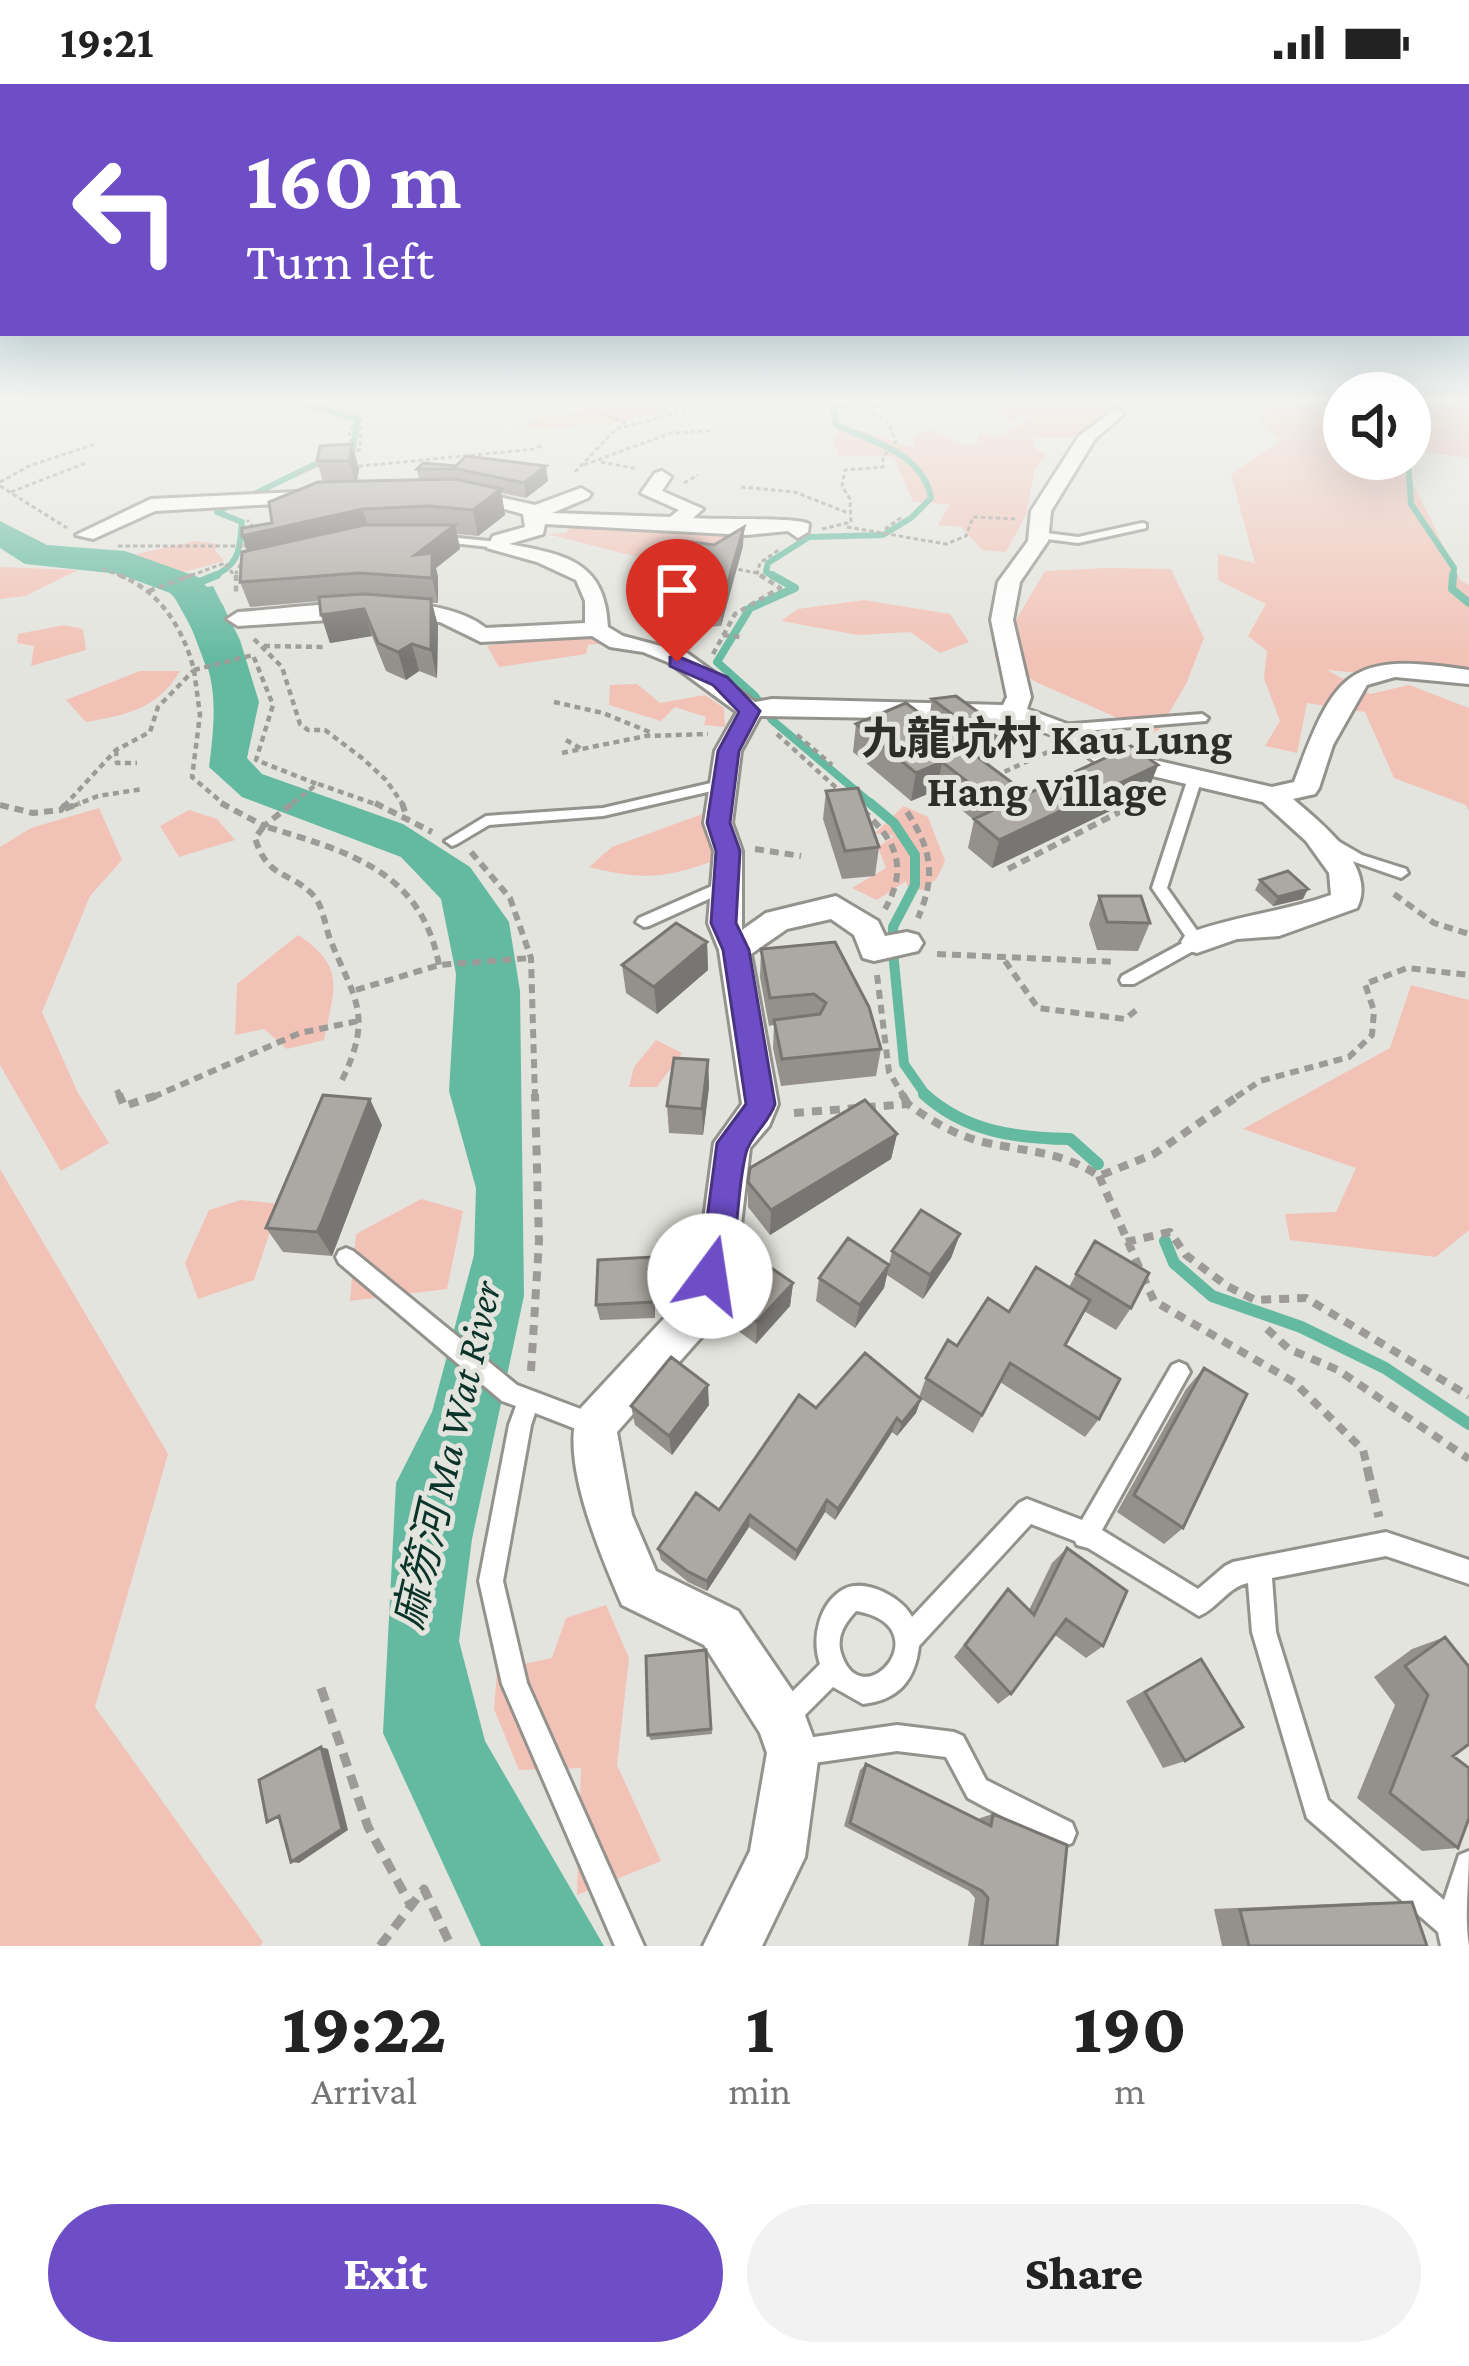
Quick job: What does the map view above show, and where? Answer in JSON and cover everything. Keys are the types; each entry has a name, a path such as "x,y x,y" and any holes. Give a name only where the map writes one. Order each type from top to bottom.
{"street":[{"path":"656,486 651,493 693,508 674,524"},
{"path":"1013,713 1019,697 1002,620 1009,582 1038,532 1041,511 1057,486"},
{"path":"440,494 519,505 556,522 747,530 783,523 799,524 798,532"},
{"path":"533,513 581,494"},
{"path":"86,535 151,505 349,496"},
{"path":"533,513 536,530 500,540 498,545 543,557 585,576 596,601 598,629 614,644 650,646 720,681 743,724"},
{"path":"242,627 372,610 441,615 463,621 482,635 598,629"},
{"path":"732,1946 777,1858 787,1737 722,1628 639,1588 609,1516 594,1425 699,1310 720,1242 732,1143 756,1116 760,1104 760,1038 736,950 723,923 728,867 718,823 728,751 743,724 772,706 952,715 1013,713 1056,739 1106,757 1272,796 1305,788 1318,749 1358,680 1376,672 1399,671 1469,677"},
{"path":"1197,942 1234,928 1279,925 1346,901 1344,872 1316,834 1272,796"},
{"path":"736,950 777,921 836,907 871,939 907,943"}],"lane":[{"path":"1038,532 1078,541 1142,526"},
{"path":"434,538 498,545"},
{"path":"892,709 918,733"},
{"path":"1056,739 1202,718"},
{"path":"1128,980 1197,942 1159,888 1196,778"},
{"path":"452,841 486,821 603,812 724,784"},
{"path":"1316,834 1358,858 1401,873"},
{"path":"644,922 728,867"},
{"path":"346,1257 520,1396 594,1425"},
{"path":"1085,1537 1180,1372"},
{"path":"520,1396 520,1425 491,1581 515,1684 631,1946"},
{"path":"908,1639 1028,1511 1048,1515 1145,1567 1199,1604 1233,1574 1386,1544 1469,1572"},
{"path":"1258,1568 1264,1632 1317,1808 1453,1935"},
{"path":"852,1598 875,1598 896,1613 908,1639 906,1664 892,1683 873,1691 850,1686 833,1669 826,1641 832,1614 852,1598"},
{"path":"787,1737 833,1669"},
{"path":"787,1737 897,1738 954,1745 977,1790 1062,1834"},
{"path":"1453,1935 1469,1865"}],"path":[{"path":"11,492 27,486"},
{"path":"572,486 581,494"},
{"path":"741,488 795,492 848,513"},
{"path":"844,526 959,543 970,533 973,517 999,515 1015,517 1038,532"},
{"path":"882,530 902,517"},
{"path":"232,548 244,546"},
{"path":"150,590 225,563 228,568"},
{"path":"723,566 757,573"},
{"path":"103,569 124,574 150,590 178,626 198,668 204,736 192,777 222,804 264,826 350,854 387,873 410,895 437,936 439,965"},
{"path":"242,627 282,667 300,724 308,730 325,730 359,758 402,797 407,819"},
{"path":"725,635 738,637"},
{"path":"260,646 324,647"},
{"path":"61,810 79,785 116,750 150,732 158,707 198,668 253,655 273,705 256,760 314,786 363,797 468,849 511,898 526,958 539,1241 520,1396"},
{"path":"554,702 603,713 655,735"},
{"path":"562,753 743,724 882,826 900,849 903,873 871,939 889,1072 908,1104 934,1123 979,1142 1071,1157 1099,1176 1154,1301 1294,1382 1364,1450 1386,1544"},
{"path":"980,782 1056,739"},
{"path":"566,740 585,750"},
{"path":"116,750 117,763 136,763"},
{"path":"1008,868 1156,793 1106,757"},
{"path":"314,786 255,838 275,878 313,895 356,990 362,1020 359,1048 342,1080"},
{"path":"0,808 11,806 33,814 143,789"},
{"path":"907,812 929,845 933,873 932,890 907,943 916,952 1005,961 1123,962"},
{"path":"1043,829 1059,842"},
{"path":"728,867 752,849 801,856"},
{"path":"356,990 439,965 526,958"},
{"path":"1005,961 1038,1008 1126,1019 1139,1008"},
{"path":"1099,1176 1154,1154 1260,1081 1348,1057 1372,1035 1374,1011 1365,984 1407,968 1469,975"},
{"path":"117,1090 124,1106 160,1098 255,1049 319,1025 362,1020"},
{"path":"756,1116 908,1104"},
{"path":"1126,1242 1170,1232 1186,1255 1227,1286 1255,1300 1306,1298 1469,1396"},
{"path":"1268,1329 1289,1349 1337,1370 1469,1459"},
{"path":"320,1688 368,1827 411,1906"},
{"path":"380,1946 424,1889 451,1946"}],"shaded area":[{"path":"906,486 1032,486 1026,515 1006,552 982,550 961,527 938,525 950,504 913,502"},
{"path":"1234,486 1414,486 1460,580 1469,585 1469,683 1327,670 1370,694 1409,685 1469,708 1469,811 1466,805 1394,778 1365,712 1307,703 1297,753 1265,746 1280,721 1264,678 1267,651 1248,636 1266,604 1218,580 1218,554 1255,563"},
{"path":"574,523 741,533 744,540 721,551 654,561 547,534 566,533"},
{"path":"196,541 217,544 215,550 224,561 162,578 134,573 146,564 136,554"},
{"path":"0,567 78,570 25,596 0,599"},
{"path":"1171,569 1204,638 1186,684 1156,735 1036,682 994,657 1045,571"},
{"path":"864,600 950,614 969,642 940,653 910,632 858,635 781,621 798,609"},
{"path":"64,625 83,629 86,650 31,666 34,646 17,643 18,634"},
{"path":"602,635 604,643 588,645 586,654 499,667 487,646 543,636"},
{"path":"140,671 180,671 151,702 114,716 86,722 66,700"},
{"path":"637,684 660,703 705,695 724,708 725,727 704,725 706,717 675,707 661,721 609,705 610,685"},
{"path":"904,806 928,817 945,861 937,878 923,890 908,888 906,881 877,900 852,888 886,868 878,847 894,836 875,833"},
{"path":"99,808 122,860 90,896 42,1012 78,1093 109,1143 61,1171 0,1065 0,847 31,828"},
{"path":"189,810 217,819 235,840 179,857 160,826"},
{"path":"705,813 719,859 655,875 589,867 612,847"},
{"path":"298,935 324,958 333,980 324,1040 287,1049 264,1029 235,1035 237,984"},
{"path":"1411,985 1469,1000 1469,1230 1436,1257 1290,1240 1285,1214 1336,1212 1356,1168 1243,1129 1390,1048"},
{"path":"656,1040 682,1053 657,1087 629,1087 634,1067"},
{"path":"0,1169 168,1454 95,1707 263,1942 260,1946 0,1946"},
{"path":"421,1199 463,1211 447,1289 350,1301 356,1234"},
{"path":"241,1200 279,1204 254,1280 198,1299 185,1263 209,1210"},
{"path":"606,1605 629,1658 617,1765 661,1861 577,1895 581,1768 519,1770 494,1709 497,1670 552,1658 566,1618"}],"water":[{"path":"213,586 240,640 259,702 247,758 262,774 403,824 470,867 509,922 520,991 524,1296 472,1539 459,1641 485,1741 604,1946 481,1946 383,1733 396,1483 432,1412 474,1255 476,1188 449,1091 456,974 441,899 401,857 242,797 209,767 214,715 210,676 172,593"}],"building":[{"path":"308,486 501,489 473,510 363,509 242,536 242,528 272,523 269,502"},
{"path":"364,525 455,525 415,555 432,553 432,578 359,573 240,582 242,552"},
{"path":"744,527 721,606 691,607 686,576 656,578 686,541 714,545"},
{"path":"364,594 431,599 431,650 412,644 398,652 378,643 364,609 321,615 319,597"},
{"path":"956,696 1004,731 985,739 932,699"},
{"path":"906,703 1027,794 1131,746 1158,765 999,840 974,819 1000,807 942,762 916,773 856,724"},
{"path":"858,788 879,847 845,851 826,791"},
{"path":"1288,871 1308,889 1278,897 1260,880"},
{"path":"1099,896 1141,896 1150,923 1107,922"},
{"path":"676,923 707,942 654,987 622,965"},
{"path":"835,942 869,1007 881,1049 782,1059 774,1020 820,1014 826,1003 814,994 770,998 761,949"},
{"path":"674,1058 708,1060 702,1109 667,1106"},
{"path":"323,1095 370,1099 321,1224 317,1232 266,1228"},
{"path":"865,1100 897,1134 771,1210 748,1182 750,1168"},
{"path":"921,1210 960,1234 930,1275 892,1251"},
{"path":"848,1238 889,1265 860,1305 819,1278"},
{"path":"1095,1241 1149,1273 1131,1308 1076,1274"},
{"path":"754,1256 793,1283 757,1322 721,1296"},
{"path":"653,1257 653,1302 596,1305 598,1260"},
{"path":"1036,1267 1090,1300 1065,1345 1120,1379 1099,1419 1010,1363 982,1415 926,1378 948,1340 957,1346 988,1298 1009,1312"},
{"path":"865,1353 921,1399 902,1423 897,1418 838,1509 827,1500 797,1551 750,1515 707,1581 658,1549 696,1493 719,1510 799,1395 816,1408"},
{"path":"671,1357 708,1385 669,1436 631,1406"},
{"path":"1204,1368 1247,1394 1183,1528 1134,1495"},
{"path":"1067,1548 1127,1591 1103,1646 1066,1619 1011,1694 965,1645 1008,1589 1034,1615"},
{"path":"1445,1637 1469,1667 1469,1744 1453,1756 1469,1768 1469,1818 1458,1848 1390,1793 1428,1695 1405,1666"},
{"path":"706,1650 711,1729 648,1735 646,1656"},
{"path":"1201,1659 1243,1727 1185,1761 1145,1692"},
{"path":"321,1747 342,1829 291,1862 279,1816 267,1822 259,1780"},
{"path":"866,1764 991,1826 993,1814 1067,1845 1057,1946 982,1946 988,1898 982,1891 850,1823"},
{"path":"1412,1902 1427,1946 1249,1946 1240,1910"}],"waterway":[{"path":"212,577 233,562 242,522 217,512 271,486"},
{"path":"777,578 766,572 768,563 809,537 883,535 911,518 931,498 927,486"},
{"path":"1410,486 1411,504 1454,568 1453,578"},
{"name":"麻笏河 Ma Wat River","path":"0,532 38,556 125,563 184,585 203,605 222,660"},
{"path":"212,577 217,575"},
{"path":"772,575 795,588 750,608 717,662 755,696 772,720 874,806"},
{"path":"1453,575 1452,589 1469,603"},
{"path":"187,587 212,577"},
{"path":"870,803 894,823 915,855 915,885 893,927 893,952 904,1064 926,1096"},
{"path":"926,1096 974,1125 1030,1137 1070,1139 1098,1164"},
{"path":"1165,1241 1174,1263 1212,1296 1301,1327 1385,1368 1469,1424"}],"district":[{"name":"九龍坑村 Kau Lung Hang Village","path":"1047,765"}],"route":[{"path":"677,662 720,681 750,711 728,751 718,823 728,851 723,923 736,950 760,1104 756,1116 732,1143 720,1242 710,1276"}]}
